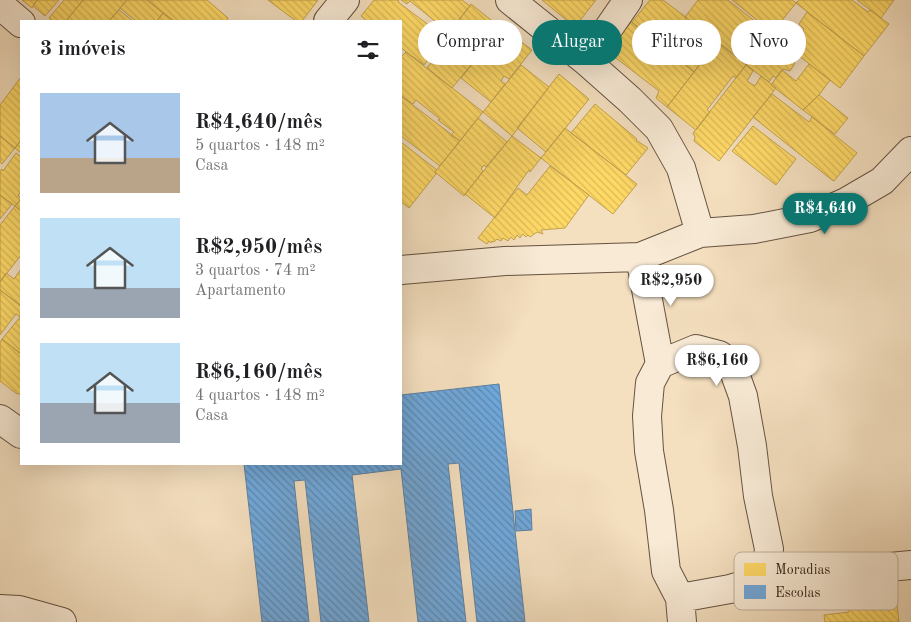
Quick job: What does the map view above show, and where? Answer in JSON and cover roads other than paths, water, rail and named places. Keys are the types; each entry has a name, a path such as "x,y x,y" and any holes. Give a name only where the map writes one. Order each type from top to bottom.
{"street":[{"path":"329,20 345,0"},
{"path":"510,0 535,20"},
{"path":"614,20 628,0"},
{"path":"591,65 659,129 681,168 700,233"},
{"path":"402,270 505,261 640,256 700,233 754,229 810,218 846,202 882,181 911,151"},
{"path":"640,256 660,364 650,384 647,416 649,451 659,510 666,570 681,610 734,588"},
{"path":"660,364 696,349 718,354 731,363 743,396 769,552"},
{"path":"0,419 20,433"},
{"path":"898,566 911,565"},
{"path":"0,609 20,610 62,622"}]}
